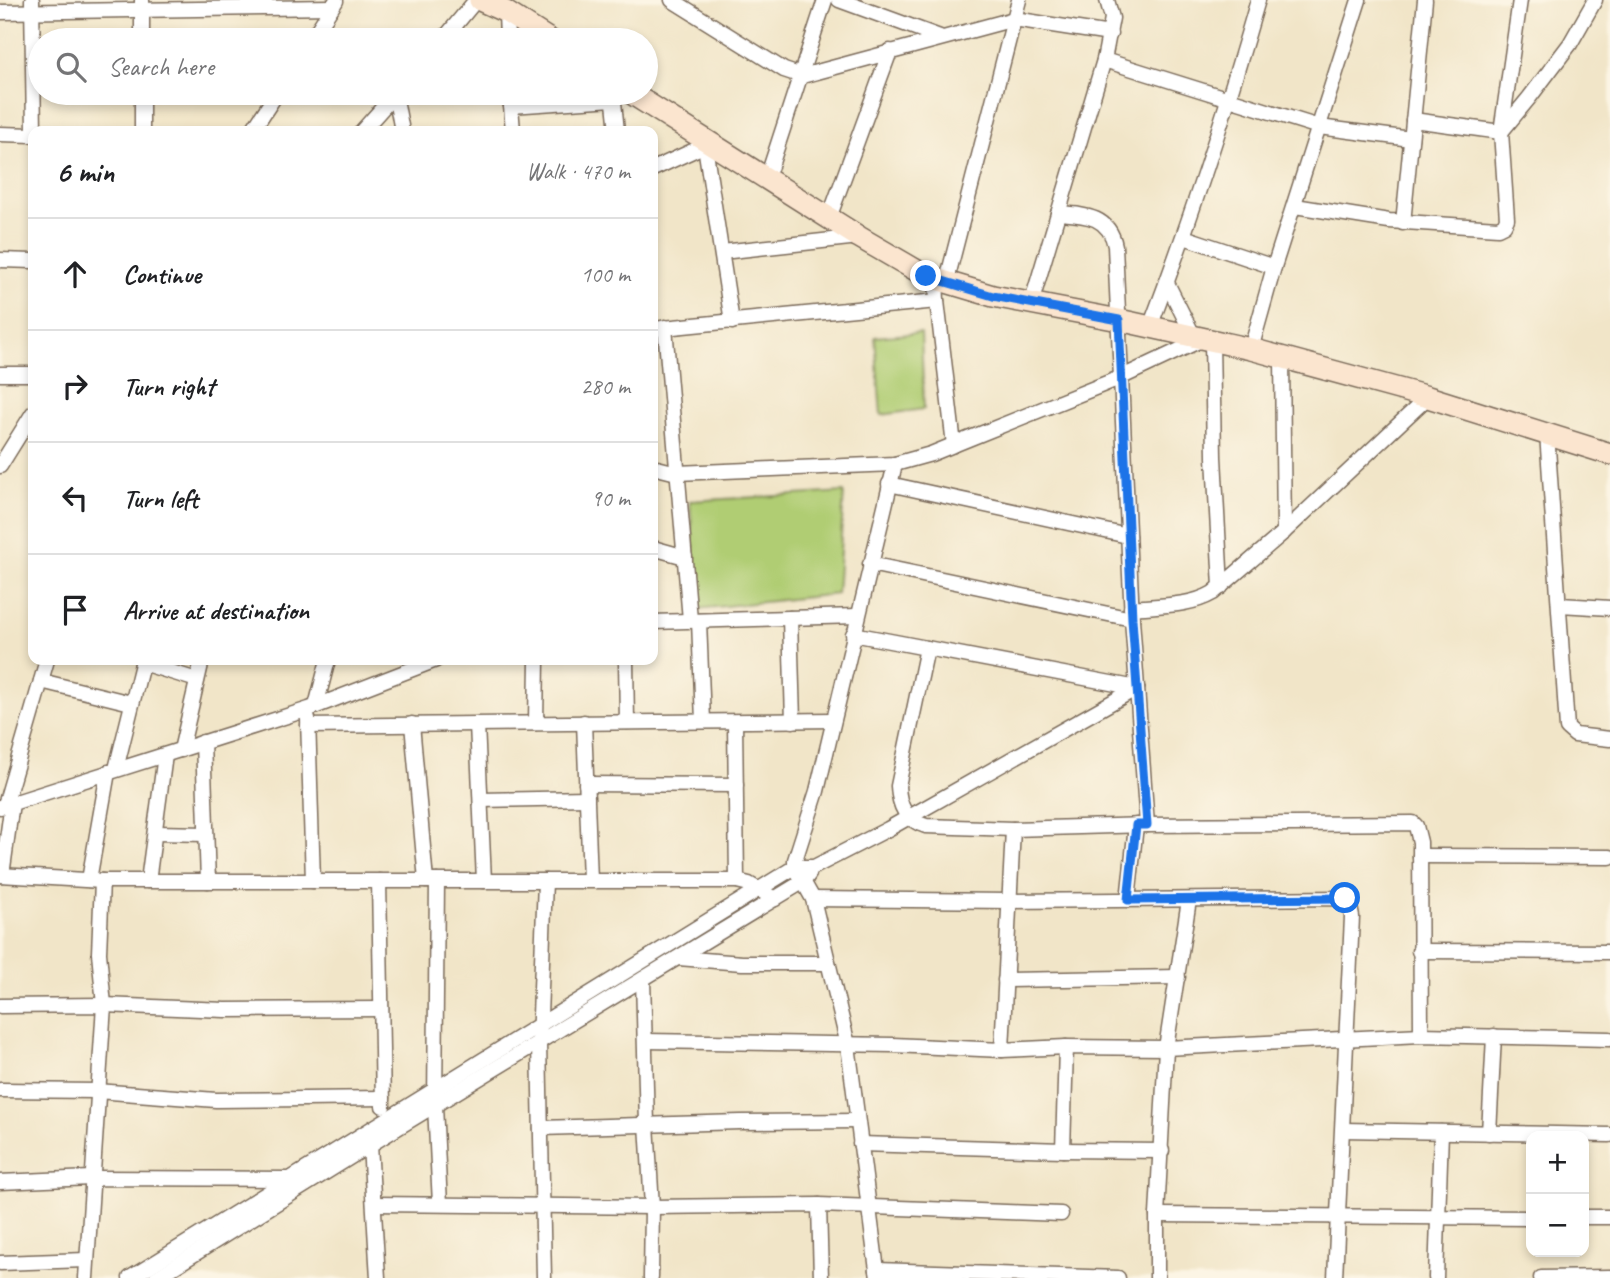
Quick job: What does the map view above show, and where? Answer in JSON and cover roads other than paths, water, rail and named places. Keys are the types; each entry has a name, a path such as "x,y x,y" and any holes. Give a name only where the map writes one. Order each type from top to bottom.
{"street":[{"path":"454,28 478,0 506,12 531,28"},
{"path":"672,0 784,70 802,76 1014,19 1110,34"},
{"path":"767,178 825,0"},
{"path":"839,0 941,37"},
{"path":"954,445 937,301 1019,0"},
{"path":"1031,304 1104,60 1112,18 1107,0"},
{"path":"1150,327 1184,237 1230,99 1258,0"},
{"path":"1251,349 1274,267 1359,0"},
{"path":"1403,223 1425,0"},
{"path":"1295,206 1403,223 1498,228 1504,225 1507,219 1501,132 1520,0"},
{"path":"1501,132 1570,44 1595,0"},
{"path":"0,12 33,6 335,3"},
{"path":"319,28 335,3"},
{"path":"142,5 142,28"},
{"path":"33,6 33,28"},
{"path":"506,12 507,28"},
{"path":"829,218 890,51"},
{"path":"1104,60 1319,127 1411,139"},
{"path":"34,105 34,126"},
{"path":"142,105 142,126"},
{"path":"255,126 269,105"},
{"path":"366,126 385,105"},
{"path":"397,105 401,126"},
{"path":"510,105 513,126"},
{"path":"617,126 618,105"},
{"path":"637,105 767,178 926,276 993,296 1251,349 1428,397 1610,454"},
{"path":"1413,120 1501,132"},
{"path":"0,134 28,133"},
{"path":"658,167 708,144"},
{"path":"708,144 732,322"},
{"path":"1058,212 1086,215 1110,229 1115,246 1142,825 1128,900"},
{"path":"722,252 859,237"},
{"path":"1184,237 1274,267"},
{"path":"0,260 28,261"},
{"path":"1167,283 1203,339 1214,457 1221,587"},
{"path":"704,721 659,328 937,301"},
{"path":"658,468 677,473 895,464 954,445 1122,377 1203,339"},
{"path":"1282,358 1284,532"},
{"path":"0,374 28,374"},
{"path":"870,564 1132,613 1203,599 1221,587 1284,532 1428,397"},
{"path":"0,466 28,421"},
{"path":"1547,433 1567,728 1575,735 1610,739"},
{"path":"895,464 817,790 796,853 795,867 813,899 848,1045 878,1274 1118,1278"},
{"path":"889,484 1128,536"},
{"path":"658,549 685,557"},
{"path":"1560,605 1610,608"},
{"path":"658,622 857,616"},
{"path":"790,618 793,721"},
{"path":"853,634 1137,688"},
{"path":"927,648 898,786 899,802 908,817 916,823 926,826 1013,829 1413,823 1419,833 1420,856 1422,1035"},
{"path":"46,665 6,805 1,875 95,881 737,881 759,889 775,899"},
{"path":"86,1278 104,1005 95,881 112,771 141,665"},
{"path":"154,665 197,680"},
{"path":"181,750 201,665"},
{"path":"313,881 308,726 326,665"},
{"path":"6,805 312,707 423,665"},
{"path":"536,723 537,665"},
{"path":"626,665 627,722"},
{"path":"41,681 131,703"},
{"path":"156,1278 315,1178 804,881 814,867 1137,688"},
{"path":"308,726 833,720"},
{"path":"584,722 590,880"},
{"path":"735,722 737,881"},
{"path":"412,724 432,881 435,1106 440,1204"},
{"path":"477,724 484,881"},
{"path":"203,742 208,881"},
{"path":"148,881 165,755"},
{"path":"481,800 586,791 736,785"},
{"path":"1002,1050 1013,829"},
{"path":"155,833 206,834"},
{"path":"1420,856 1610,857"},
{"path":"130,1278 795,867 814,867"},
{"path":"379,881 383,1121"},
{"path":"544,1278 539,1043 545,881"},
{"path":"813,899 1009,901 1345,898 1349,902 1352,917 1335,1278"},
{"path":"1157,1278 1157,1215 1166,1048 1189,900"},
{"path":"1419,951 1610,952"},
{"path":"678,958 742,963 828,963"},
{"path":"1005,980 1178,977"},
{"path":"643,979 652,1208 651,1278"},
{"path":"0,1006 104,1005 225,1010 381,1009"},
{"path":"646,1041 1002,1050 1066,1047 1166,1048 1422,1035 1610,1039"},
{"path":"1489,1133 1494,1036"},
{"path":"1063,1150 1066,1047"},
{"path":"0,1090 97,1091 216,1100 383,1098"},
{"path":"541,1128 857,1121"},
{"path":"1343,1130 1610,1135"},
{"path":"1436,1278 1441,1132"},
{"path":"860,1144 1162,1151"},
{"path":"370,1145 378,1278"},
{"path":"0,1182 91,1178 315,1178"},
{"path":"374,1204 652,1208 819,1205 1061,1214"},
{"path":"819,1205 821,1278"},
{"path":"1157,1215 1526,1218"},
{"path":"1589,1217 1610,1217"},
{"path":"0,1264 86,1260"},
{"path":"1541,1278 1610,1277"}]}
